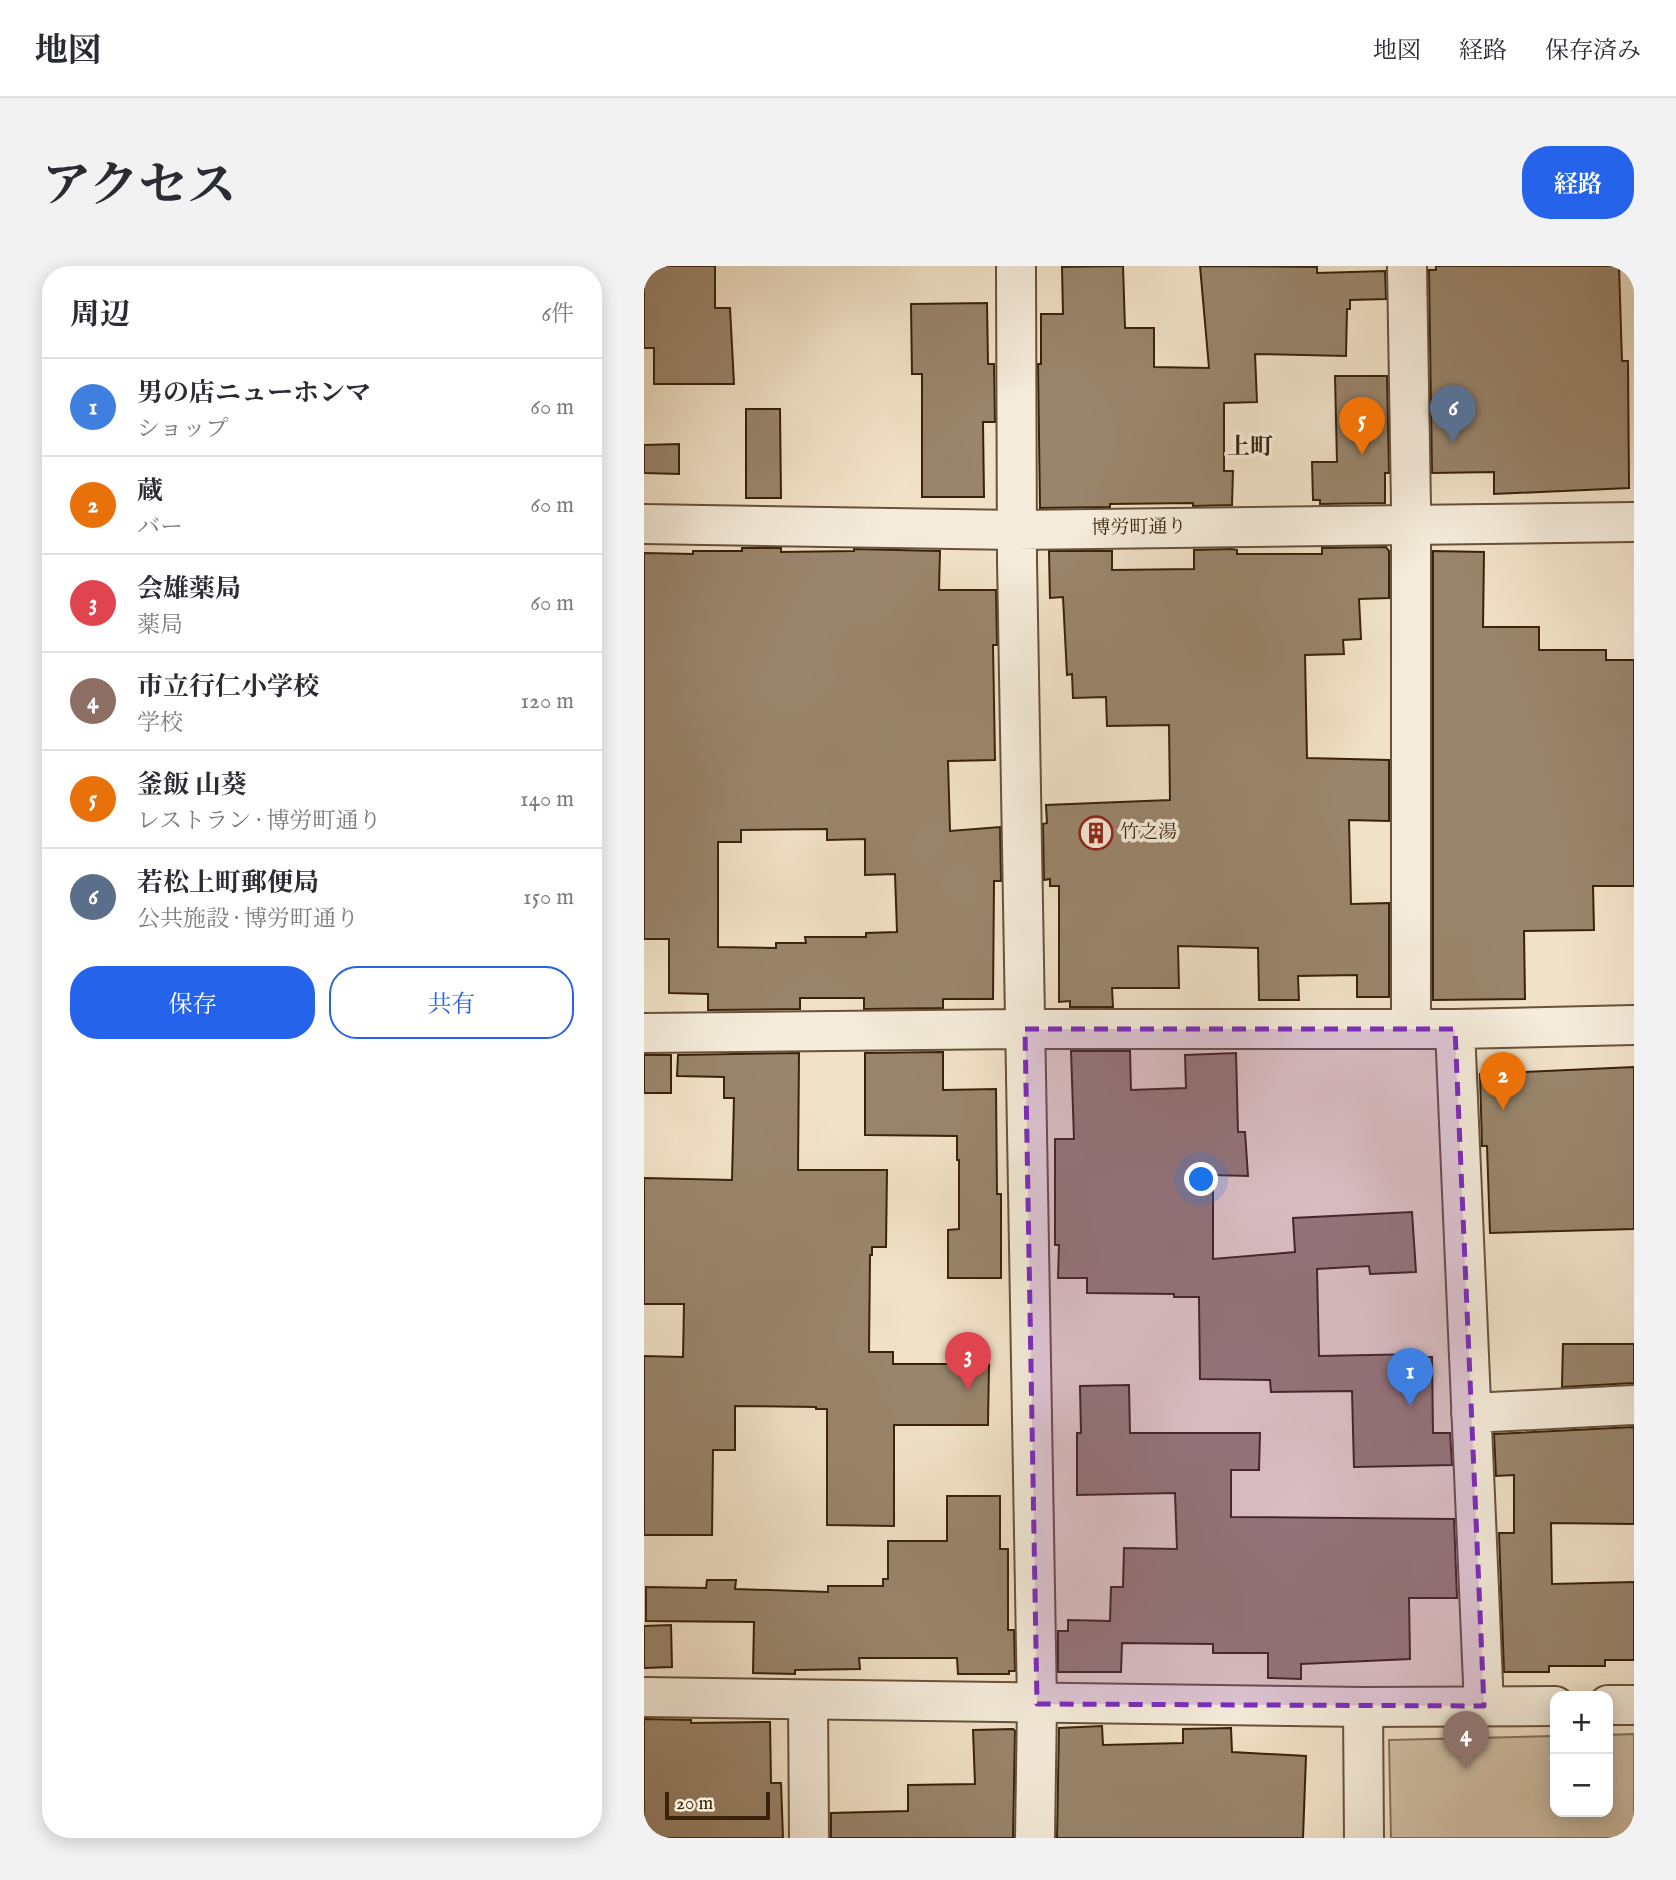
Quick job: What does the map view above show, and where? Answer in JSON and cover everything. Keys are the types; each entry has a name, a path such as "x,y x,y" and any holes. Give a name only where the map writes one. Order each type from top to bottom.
{"street":[{"path":"1016,266 1017,530 1037,1704 1035,1838"},
{"path":"1407,266 1412,523 1411,1028"},
{"name":"博労町通り","path":"644,524 1017,530 1634,522"},
{"path":"644,1033 1025,1029 1455,1029 1634,1025"},
{"path":"1455,1029 1484,1706"},
{"path":"1471,1413 1634,1405"},
{"path":"644,1697 1037,1704 1550,1706"},
{"path":"808,1700 809,1838"},
{"path":"1613,1706 1634,1705"},
{"path":"1363,1707 1364,1838"}],"highlighted area":[{"path":"1025,1029 1455,1029 1484,1706 1037,1704"}],"shaded area":[{"path":"1634,1734 1634,1838 1391,1838 1389,1740 1550,1736 1550,1817 1613,1817 1613,1735"}],"building":[{"path":"644,266 715,266 715,308 730,308 734,384 654,384 654,348 644,348"},
{"path":"1123,266 1125,328 1154,328 1154,367 1209,368 1200,266 1317,267 1317,273 1385,271 1386,299 1350,300 1350,309 1347,309 1346,356 1255,354 1257,402 1224,403 1224,471 1233,471 1232,505 1110,504 1110,507 1040,508 1038,364 1041,364 1041,314 1063,314 1062,267"},
{"path":"1436,266 1619,266 1622,361 1628,361 1629,488 1494,494 1494,472 1432,473 1429,270 1436,270"},
{"path":"987,303 988,364 994,364 995,422 983,422 984,497 922,497 922,374 912,374 911,304"},
{"path":"1335,376 1387,376 1389,473 1385,473 1385,503 1320,504 1320,500 1313,500 1312,462 1337,462"},
{"path":"746,409 780,409 781,498 746,498"},
{"path":"679,444 679,474 644,473 644,445"},
{"path":"1386,547 1389,551 1389,598 1359,599 1361,639 1343,640 1344,654 1305,655 1307,758 1389,760 1389,821 1349,820 1351,904 1389,903 1389,997 1357,997 1357,975 1298,976 1299,1000 1259,1000 1258,948 1178,946 1179,988 1112,988 1113,1007 1070,1007 1070,1001 1059,1002 1059,886 1050,886 1050,879 1044,880 1043,824 1047,823 1046,805 1170,800 1169,725 1107,726 1106,697 1073,698 1072,674 1067,675 1063,597 1050,598 1049,551 1112,551 1112,570 1194,569 1194,550 1232,549 1237,550 1237,554 1322,554 1322,548"},
{"path":"742,548 781,548 781,552 854,549 940,551 939,590 996,590 997,645 993,645 995,760 948,761 950,831 1000,827 1001,881 994,881 993,999 943,999 943,1008 864,1009 864,998 800,998 800,1009 708,1010 708,994 669,993 669,939 644,939 644,553 742,551","holes":["827,829 827,840 865,839 865,875 895,874 897,932 866,933 866,937 805,937 806,943 776,943 776,948 718,947 718,842 741,842 741,830"]},
{"path":"1433,551 1484,552 1483,627 1539,627 1539,650 1606,650 1606,660 1634,660 1634,886 1593,886 1594,930 1524,931 1525,999 1433,1000"},
{"path":"1071,1051 1130,1051 1131,1090 1186,1088 1185,1055 1236,1053 1238,1132 1245,1132 1248,1176 1213,1175 1213,1259 1295,1252 1293,1218 1412,1212 1416,1272 1370,1274 1369,1266 1317,1269 1319,1356 1421,1354 1421,1357 1432,1357 1433,1433 1450,1433 1452,1465 1354,1467 1352,1391 1271,1392 1270,1380 1200,1379 1199,1297 1174,1297 1174,1294 1087,1293 1087,1278 1058,1278 1059,1245 1055,1245 1055,1139 1074,1139"},
{"path":"943,1052 943,1090 996,1089 997,1194 1001,1194 1001,1278 948,1278 948,1230 959,1229 957,1136 865,1135 865,1053"},
{"path":"799,1053 798,1170 887,1170 886,1247 872,1247 870,1255 869,1352 893,1352 893,1364 989,1364 988,1425 894,1425 894,1526 827,1525 827,1409 735,1406 735,1450 713,1450 712,1535 644,1535 644,1356 683,1357 684,1304 644,1304 644,1178 732,1180 734,1098 724,1098 724,1077 677,1076 678,1055"},
{"path":"644,1055 671,1055 671,1093 644,1093"},
{"path":"1634,1067 1634,1229 1490,1233 1487,1146 1482,1146 1480,1074"},
{"path":"1563,1344 1634,1344 1634,1383 1562,1387"},
{"path":"1129,1385 1130,1433 1260,1433 1259,1470 1231,1470 1231,1517 1454,1519 1457,1598 1409,1598 1410,1659 1301,1664 1301,1679 1268,1678 1268,1653 1213,1653 1213,1644 1122,1643 1121,1672 1058,1672 1058,1631 1068,1631 1068,1620 1110,1621 1111,1587 1123,1587 1124,1548 1177,1549 1175,1493 1077,1495 1077,1433 1081,1433 1080,1386"},
{"path":"1634,1427 1634,1524 1551,1523 1552,1584 1634,1582 1634,1660 1605,1660 1605,1666 1549,1666 1549,1672 1504,1672 1499,1533 1514,1533 1514,1475 1496,1476 1494,1434"},
{"path":"947,1496 1000,1496 1000,1549 1008,1549 1008,1630 1014,1630 1015,1671 1009,1671 1009,1674 958,1674 957,1658 859,1658 860,1669 795,1670 795,1674 753,1673 754,1622 646,1621 646,1587 706,1588 707,1580 736,1580 735,1589 828,1592 828,1586 883,1586 883,1579 888,1579 888,1541 947,1541"},
{"path":"671,1625 672,1667 644,1668 644,1626"},
{"path":"644,1719 691,1720 691,1723 770,1722 771,1783 781,1783 783,1838 644,1838"},
{"path":"1102,1726 1103,1745 1183,1743 1183,1729 1231,1728 1232,1752 1306,1756 1303,1838 1057,1838 1059,1728"},
{"path":"1013,1729 1013,1838 831,1838 831,1813 908,1811 908,1785 975,1784 973,1730"}],"place":[{"name":"若松上町郵便局","path":"1453,443"},
{"name":"釜飯 山葵","path":"1362,455"},
{"name":"竹之湯","path":"1096,833"},
{"name":"蔵","path":"1503,1110"},
{"name":"会雄薬局","path":"968,1390"},
{"name":"男の店ニューホンマ","path":"1410,1406"},
{"name":"市立行仁小学校","path":"1466,1769"}],"district":[{"name":"上町","path":"1250,447"}]}
